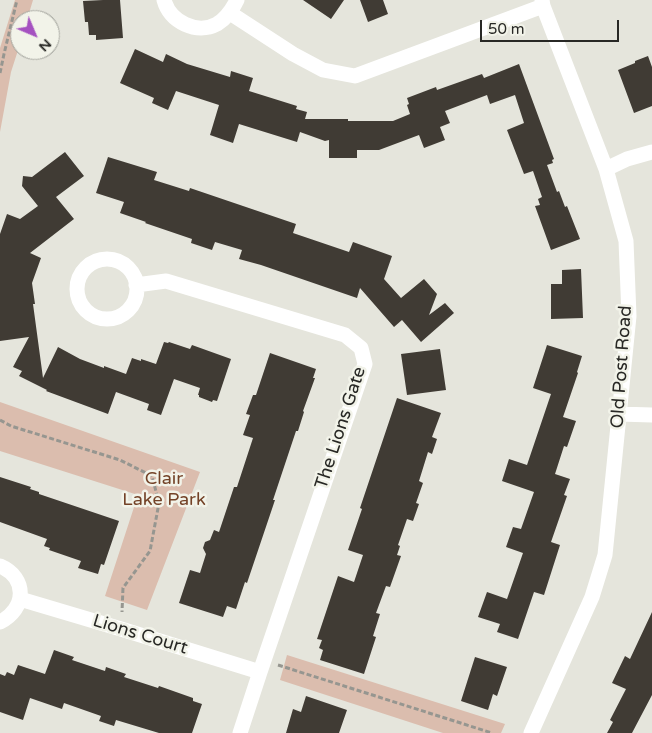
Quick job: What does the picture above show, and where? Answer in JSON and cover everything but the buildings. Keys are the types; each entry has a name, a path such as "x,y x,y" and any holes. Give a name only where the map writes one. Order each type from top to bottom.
{"street":[{"path":"164,0 173,16 191,27 217,24 233,7 293,54 322,70 355,76 542,3"},
{"name":"Old Post Road","path":"531,733 592,597 605,554 629,316 626,241 606,169 542,3"},
{"path":"606,169 627,159 652,152"},
{"name":"The Lions Gate","path":"136,285 166,281 345,335 361,348 365,364 240,733"},
{"path":"619,414 652,415"},
{"path":"0,566 7,569 16,578 20,588 20,599 17,608 10,616 0,622"},
{"name":"Lions Court","path":"20,599 260,672"}],"path":[{"path":"0,73 2,54 17,0"},
{"path":"0,420 11,426 120,460 152,476 159,503 150,551 124,588 121,629"},
{"path":"275,664 492,733"}],"green space":[{"path":"15,0 33,0 30,10 12,10"},
{"path":"10,16 10,60 15,60 0,132 0,48"},
{"name":"Clair Lake Park","path":"0,402 200,472 147,610 105,596 138,495 0,451"},
{"path":"287,655 505,724 501,733 443,733 280,680"}]}
